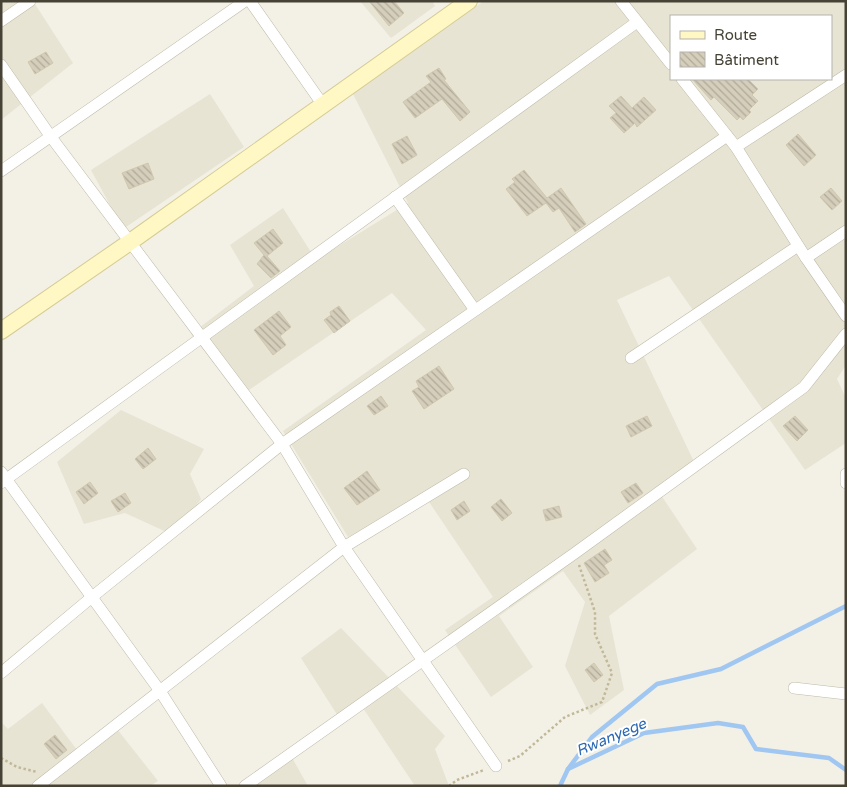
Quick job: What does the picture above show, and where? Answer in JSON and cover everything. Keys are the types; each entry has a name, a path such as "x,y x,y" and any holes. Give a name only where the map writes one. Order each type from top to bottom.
{"street":[{"path":"1,21 30,1"},
{"path":"1,171 245,1"},
{"path":"250,1 323,105"},
{"path":"1,331 130,242 469,1"},
{"path":"621,1 670,63"},
{"path":"221,786 160,691 3,478 203,337 637,22"},
{"path":"1,65 51,137 282,444 344,547 496,766"},
{"path":"736,147 846,75"},
{"path":"683,80 736,147 798,246 846,316"},
{"path":"1,673 282,444 727,136"},
{"path":"395,197 475,310"},
{"path":"806,258 846,232"},
{"path":"631,358 798,246"},
{"path":"245,786 575,553 804,387 846,334"},
{"path":"38,786 344,547 464,474"},
{"path":"846,474 846,482"},
{"path":"794,688 846,694"}],"path":[{"path":"449,786 457,780 520,756 565,717 602,702 612,673 595,634 595,612 575,553"},
{"path":"1,758 17,767 52,775"}],"shaded area":[{"path":"1,1 33,1 73,63 1,120"},
{"path":"360,1 432,1 435,6 391,38"},
{"path":"484,1 846,1 846,365 837,379 846,398 846,443 805,470 669,276 617,300 697,468 659,492 697,549 609,616 624,690 590,715 565,666 585,602 563,571 499,616 533,667 491,697 445,630 493,597 423,493 348,537 283,431 426,330 392,293 240,396 191,334 254,286 230,245 283,208 316,260 408,203 353,94 406,54"},
{"path":"210,94 244,147 123,229 91,170"},
{"path":"121,410 204,449 190,474 201,499 173,535 125,513 84,524 57,462"},
{"path":"341,628 445,736 435,749 449,786 415,786 361,705 338,716 301,658"},
{"path":"42,703 80,754 113,724 158,781 150,786 1,786 1,722 8,729"},
{"path":"291,756 308,786 246,786"}],"building":[{"path":"369,1 394,1 404,13 389,26"},
{"path":"46,52 53,63 35,74 28,62"},
{"path":"439,68 446,79 444,80 470,112 460,121 442,99 415,118 403,102 431,82 426,76"},
{"path":"693,80 749,80 758,89 752,95 758,101 743,120 740,117 737,120 714,97 711,100"},
{"path":"621,96 632,108 644,97 656,110 637,127 635,123 624,133 610,118 616,113 609,106"},
{"path":"798,134 816,155 804,166 786,145"},
{"path":"407,136 417,155 402,164 392,144"},
{"path":"148,163 154,179 129,189 122,173"},
{"path":"524,170 547,198 561,188 586,224 575,232 559,208 553,212 546,203 527,216 506,189 515,182 512,179"},
{"path":"831,188 842,201 832,210 820,197"},
{"path":"273,229 283,243 267,256 280,271 271,278 257,264 264,255 254,243"},
{"path":"339,306 350,321 334,333 324,320 331,315 330,312"},
{"path":"279,311 291,327 280,336 286,345 273,355 254,330"},
{"path":"439,366 454,389 424,409 412,391 419,387 416,381"},
{"path":"381,396 388,406 374,415 367,406"},
{"path":"647,416 652,426 631,437 626,426"},
{"path":"795,416 808,430 797,441 783,426"},
{"path":"148,448 156,459 143,469 135,459"},
{"path":"367,471 380,490 357,505 344,488"},
{"path":"90,482 98,493 84,504 76,492"},
{"path":"636,483 643,493 628,503 621,492"},
{"path":"125,493 131,503 118,512 111,501"},
{"path":"501,499 512,513 502,521 491,507"},
{"path":"464,501 470,511 457,520 451,510"},
{"path":"559,506 562,517 546,521 543,510"},
{"path":"605,549 612,560 604,565 609,573 595,582 584,563"},
{"path":"594,663 603,675 594,682 585,670"},
{"path":"55,735 67,750 56,759 44,744"}],"waterway":[{"path":"568,769 592,737 657,684 721,669 846,606"},
{"name":"Rwanyege","path":"560,786 568,769 644,733 718,723 743,727 756,749 829,758 846,770"}]}
